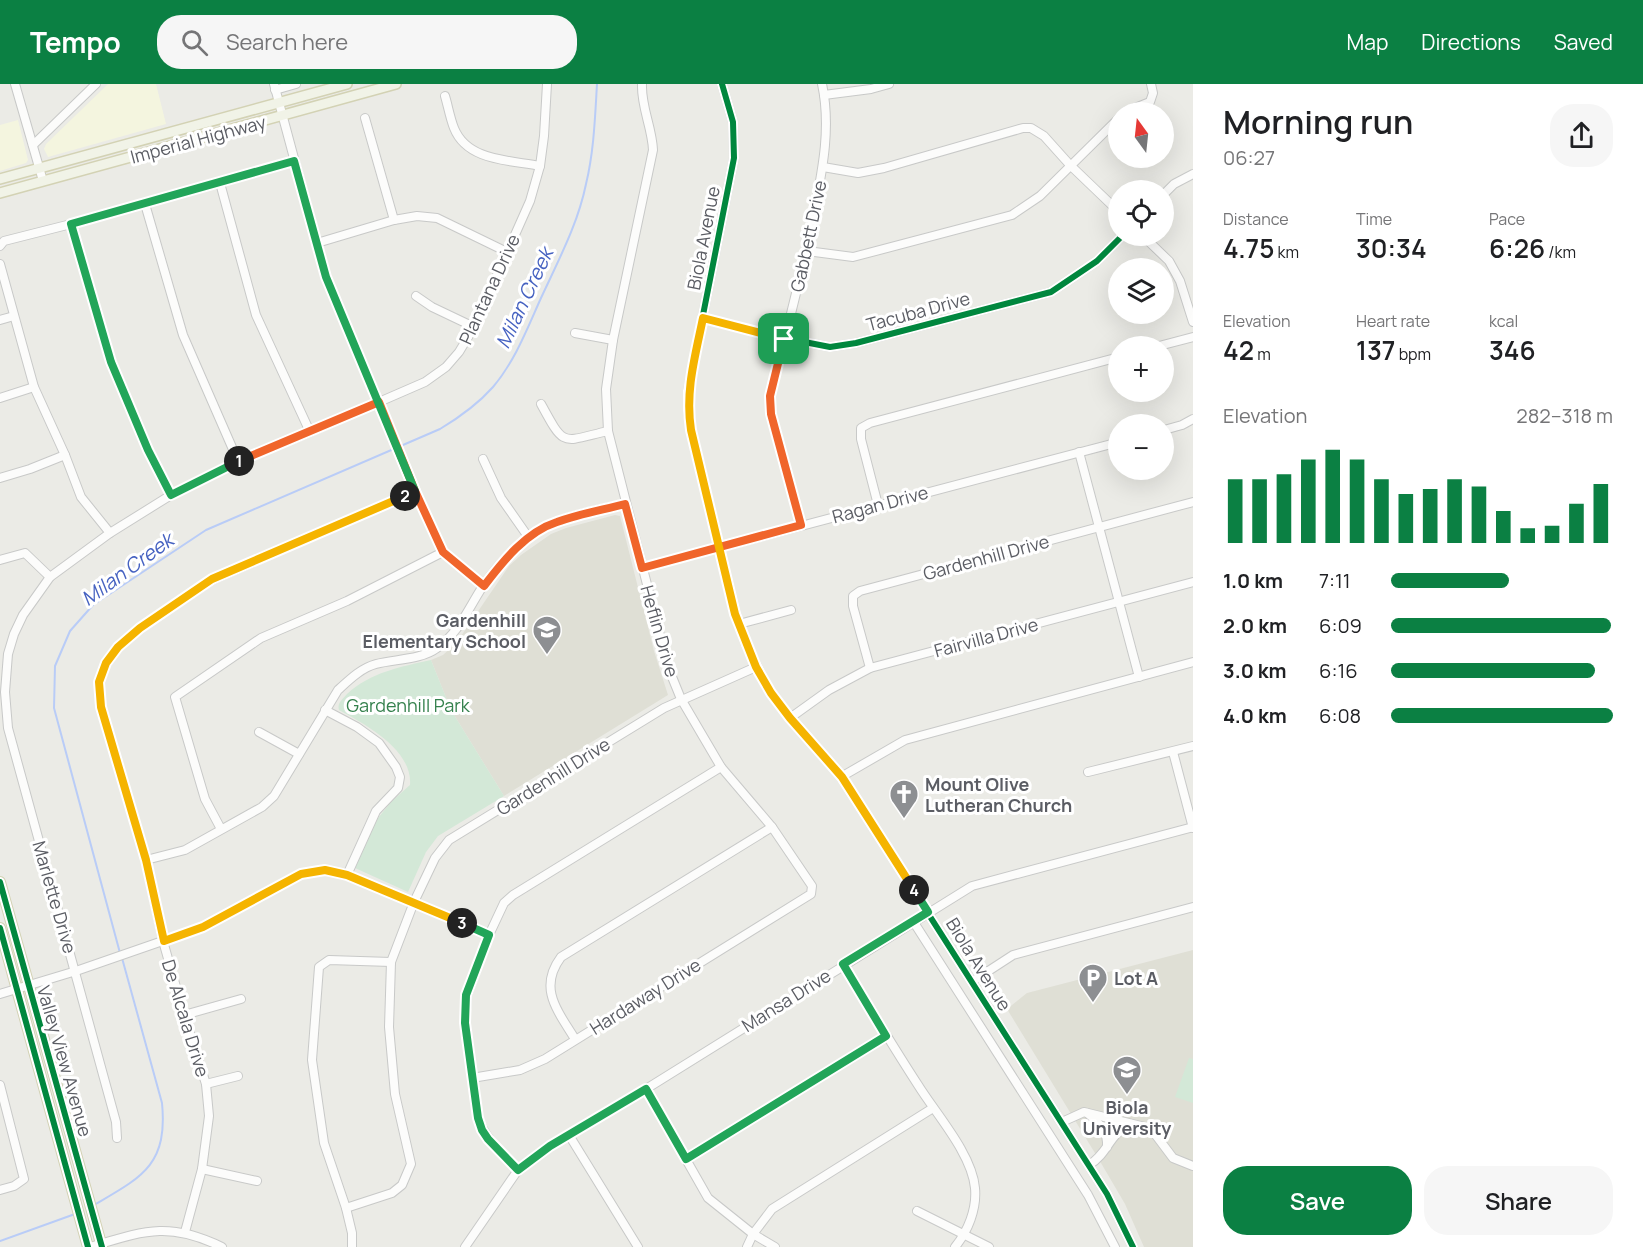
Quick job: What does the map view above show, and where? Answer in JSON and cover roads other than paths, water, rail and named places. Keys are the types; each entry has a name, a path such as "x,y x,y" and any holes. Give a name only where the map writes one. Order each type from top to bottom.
{"main road":[{"name":"Imperial Highway","path":"0,179 347,84"},
{"name":"Imperial Highway","path":"0,193 396,84"},
{"name":"Valley View Avenue","path":"0,882 101,1245"},
{"name":"Valley View Avenue","path":"0,928 89,1247"}],"street":[{"path":"15,84 43,181"},
{"path":"33,145 96,84"},
{"name":"Imperial Highway","path":"275,87 296,84"},
{"name":"Plantana Drive","path":"50,577 110,533 171,495 238,461 425,382 446,367 459,352 474,327 530,201 540,166 547,84"},
{"name":"Heflin Drive","path":"642,84 642,96 653,150 613,340 606,389 608,431 668,667 681,699 721,767 772,827 812,886 811,894"},
{"name":"Biola Avenue","path":"722,84 733,122 734,158 688,391 688,410 739,624 756,667 771,693 842,777 1107,1194 1133,1247"},
{"name":"Gabbett Drive","path":"801,525 771,414 770,396 807,251 823,167 827,128 822,84"},
{"path":"824,95 871,89 889,84"},
{"path":"1150,84 1153,93 1150,102"},
{"path":"275,87 334,300 443,552 484,586"},
{"path":"445,96 454,129 462,142 474,152 540,166"},
{"path":"365,118 394,220"},
{"path":"823,167 858,173 884,168 1023,128 1031,128 1044,136 1108,201"},
{"path":"807,251 853,257 1012,215 1040,196 1108,129"},
{"path":"0,246 4,241 145,204 294,161"},
{"path":"1174,184 1193,174"},
{"path":"220,183 256,315 310,432"},
{"path":"145,204 183,335 238,461"},
{"path":"317,243 394,220 417,216 437,218 507,252"},
{"path":"71,224 111,362 148,450 171,495"},
{"name":"Tacuba Drive","path":"703,318 784,339 830,347 856,343 1051,292 1097,261 1112,246"},
{"path":"1153,246 1169,261 1180,280 1193,322"},
{"path":"0,264 34,387 81,497 110,533"},
{"path":"416,296 432,307 474,327"},
{"path":"0,320 14,316"},
{"path":"575,333 613,340"},
{"path":"1174,342 1193,337"},
{"path":"878,505 861,438 861,428 870,423 1108,360"},
{"path":"0,398 34,387"},
{"path":"541,404 559,436 568,440 608,431"},
{"path":"1174,427 1193,419"},
{"name":"Ragan Drive","path":"642,568 1108,445"},
{"path":"1079,453 1139,677"},
{"path":"0,478 65,455"},
{"path":"483,459 501,498 529,538"},
{"name":"De Alcala Drive","path":"185,1232 202,1169 209,1116 206,1084 184,1016 146,860 101,707 99,682 106,663 118,647 140,628 212,579 415,491"},
{"name":"Gardenhill Drive","path":"870,668 853,606 853,596 860,591 1193,502"},
{"path":"146,860 185,850 262,807 274,796 338,690 353,677 373,665 420,656 437,649 457,629 503,561 529,538 555,522 625,504"},
{"path":"221,829 205,799 175,697 261,638 347,601 443,552"},
{"path":"0,560 25,553 50,577"},
{"name":"Marlette Drive","path":"50,577 23,615 4,653 8,728 76,971 116,1122 117,1138"},
{"name":"Fairvilla Drive","path":"790,718 829,690 870,668 1193,582"},
{"path":"739,624 791,610"},
{"path":"842,777 905,740 1193,662"},
{"name":"Gardenhill Drive","path":"346,1208 392,1193 402,1185 411,1164 395,1094 389,1027 391,962 414,902 435,858 449,840 628,729 681,699 756,667"},
{"path":"325,710 357,727 379,743 396,767 400,777 398,788 376,811 347,875"},
{"path":"259,732 299,754"},
{"path":"1088,772 1193,746"},
{"path":"1173,752 1193,827"},
{"path":"518,1170 482,1130 478,1118 465,1023 466,995 504,903 513,895 721,767"},
{"path":"575,1039 556,1008 551,995 550,980 554,966 561,957 772,827"},
{"name":"Mansa Drive","path":"465,1247 518,1170 550,1146 646,1089 843,964 972,886 1193,827"},
{"path":"0,994 76,971 203,927 301,874 325,870 347,875 489,935"},
{"name":"Hardaway Drive","path":"472,1078 520,1070 544,1059 811,894"},
{"path":"973,981 1013,955 1193,907"},
{"name":"Biola Avenue","path":"913,921 1088,1195 1115,1247"},
{"path":"352,1247 352,1233 346,1208 324,1143 312,1059 318,968 329,960 391,962"},
{"path":"843,964 886,1036 967,1160 975,1188 974,1210 964,1235 955,1247"},
{"path":"184,1016 241,999"},
{"path":"686,1159 886,1036"},
{"path":"206,1084 238,1076"},
{"path":"0,1085 24,1179 14,1186 0,1190"},
{"path":"646,1089 708,1198 753,1234 776,1247"},
{"path":"747,1247 753,1234 772,1209 933,1108"},
{"path":"1086,1112 1104,1128 1107,1138 1106,1148"},
{"path":"1062,1122 1086,1112 1140,1125 1152,1130 1173,1158 1193,1166"},
{"path":"1089,1165 1102,1156 1117,1132 1131,1124"},
{"path":"569,1135 638,1247"},
{"path":"202,1169 257,1181"},
{"path":"917,1211 989,1247"},
{"path":"89,1247 114,1244 149,1232 185,1232 222,1247"}],"waterway":[{"name":"Milan Creek","path":"120,953 54,708 55,666 70,631 93,605 206,530 440,429 455,420 487,393 501,377 520,344 578,213 591,159 597,84"},
{"name":"Milan Creek","path":"94,1205 126,1186 148,1167 161,1141 163,1124 162,1103 122,958"},
{"name":"Milan Creek","path":"0,1241 75,1214"}],"place":[{"name":"Gardenhill Elementary School","path":"547,656"},
{"name":"Mount Olive Lutheran Church","path":"904,820"},
{"name":"Lot A","path":"1093,1004"},
{"name":"Biola University","path":"1127,1096"}],"park label":[{"name":"Gardenhill Park","path":"408,705"}]}
